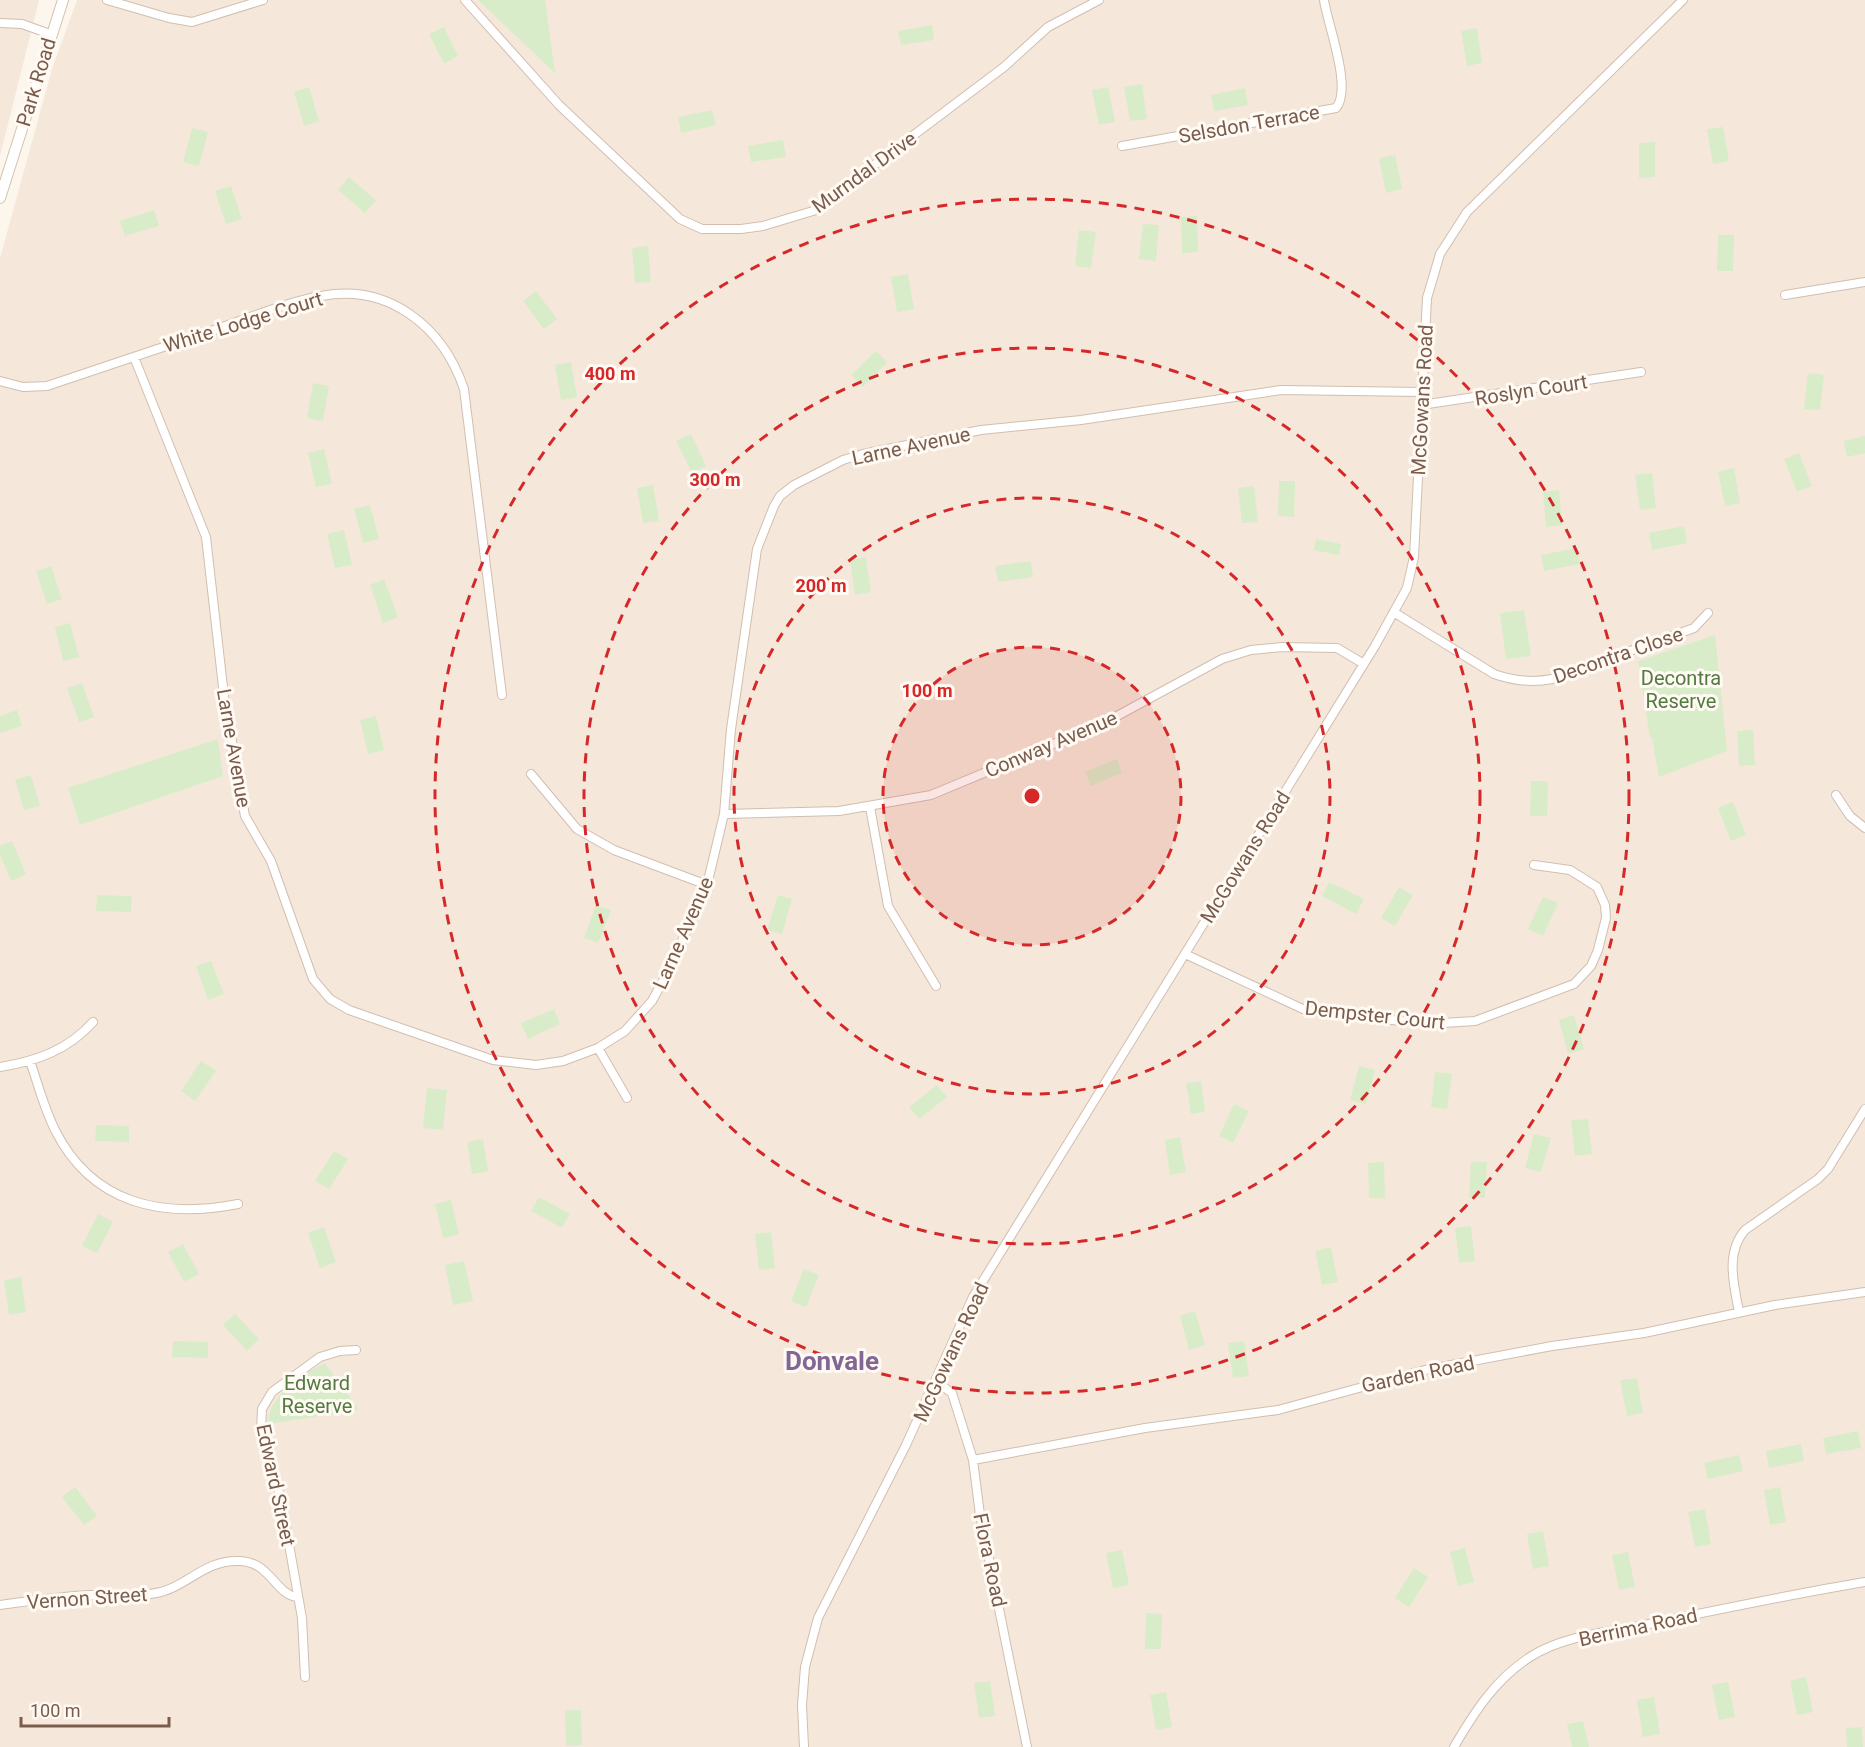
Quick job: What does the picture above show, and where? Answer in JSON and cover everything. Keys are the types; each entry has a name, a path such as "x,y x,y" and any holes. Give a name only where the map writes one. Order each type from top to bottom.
{"street":[{"name":"Park Road","path":"0,198 50,34 63,0"},
{"path":"106,0 169,18 192,22 263,0"},
{"name":"Murndal Drive","path":"465,0 559,105 680,219 702,229 741,229 813,211 1004,67 1048,27 1099,0"},
{"name":"Selsdon Terrace","path":"1122,146 1336,108 1341,98 1340,60 1324,0"},
{"name":"McGowans Road","path":"804,1747 802,1705 811,1639 818,1618 937,1382 973,1297 1395,614 1412,573 1427,298 1433,273 1450,235 1467,212 1505,173 1683,0"},
{"path":"0,23 22,24 50,34"},
{"path":"1785,295 1865,282"},
{"name":"White Lodge Court","path":"0,381 23,387 41,387 323,296 371,297 392,304 441,341 453,359 464,389 502,695"},
{"name":"Larne Avenue","path":"134,357 206,537 224,696 243,809 271,861 303,956 321,991 349,1010 505,1062 551,1063 598,1048 625,1031 652,1001 670,968 707,885 723,814 731,729 757,549 774,506 780,496 794,485 843,460 863,454 981,430 1081,420 1260,392 1326,389 1422,392"},
{"name":"Roslyn Court","path":"1421,405 1641,372"},
{"name":"Decontra Close","path":"1395,614 1494,674 1507,679 1538,681 1694,628 1708,613"},
{"name":"Conway Avenue","path":"723,814 870,807 931,795 1106,722 1222,659 1238,653 1267,648 1329,648 1343,650 1364,664"},
{"path":"531,774 577,829 614,850 707,885"},
{"path":"1836,795 1850,816 1865,828"},
{"path":"870,807 888,906 936,986"},
{"name":"Dempster Court","path":"1185,954 1305,1010 1427,1024 1475,1021 1574,984 1591,966 1598,950 1606,918 1605,905 1597,887 1570,870 1534,865"},
{"path":"0,1067 30,1061 70,1044 93,1022"},
{"path":"598,1048 627,1098"},
{"path":"30,1061 56,1130 79,1164 106,1188 138,1203 174,1211 212,1209 238,1204"},
{"path":"1739,1312 1732,1255 1738,1239 1828,1169 1865,1109"},
{"name":"Garden Road","path":"973,1460 1145,1428 1278,1410 1425,1370 1552,1346 1644,1333 1739,1312 1865,1292"},
{"name":"Edward Street","path":"305,1677 304,1639 280,1499 261,1429 262,1409 272,1392 320,1357 340,1351 356,1350"},
{"name":"Flora Road","path":"937,1382 952,1393 973,1460 980,1515 1027,1747"},
{"name":"Vernon Street","path":"0,1605 91,1595 121,1597 160,1592 171,1589 202,1570 241,1561 264,1569 285,1593 297,1596"},
{"name":"Berrima Road","path":"1454,1747 1481,1702 1496,1684 1511,1671 1545,1649 1607,1633 1865,1582"}],"shaded area":[{"path":"0,0 39,0 0,156"},
{"path":"77,0 1865,0 1865,1747 0,1747 0,258 52,69"}],"green space":[{"path":"478,0 545,0 555,73"},
{"path":"932,25 934,40 901,45 898,31"},
{"path":"444,27 458,56 444,64 429,34"},
{"path":"1477,28 1482,63 1467,66 1461,31"},
{"path":"1142,84 1147,119 1130,121 1124,87"},
{"path":"309,87 319,121 304,126 294,92"},
{"path":"1108,87 1115,122 1099,125 1092,90"},
{"path":"1245,88 1248,105 1214,111 1211,95"},
{"path":"712,110 716,125 681,133 678,117"},
{"path":"1723,127 1729,161 1713,164 1707,129"},
{"path":"192,128 208,132 199,166 183,162"},
{"path":"783,140 786,157 751,162 748,146"},
{"path":"1655,142 1655,177 1639,178 1639,143"},
{"path":"1395,155 1402,189 1386,193 1379,158"},
{"path":"349,177 376,200 365,213 338,190"},
{"path":"231,186 242,219 226,224 215,191"},
{"path":"154,210 159,226 125,236 120,221"},
{"path":"1197,216 1198,252 1182,253 1181,217"},
{"path":"1143,224 1159,225 1156,261 1139,259"},
{"path":"1079,230 1096,232 1091,268 1075,266"},
{"path":"1718,235 1734,235 1733,271 1717,271"},
{"path":"648,246 651,282 635,283 632,248"},
{"path":"908,274 914,309 897,312 891,277"},
{"path":"536,291 557,319 544,329 523,301"},
{"path":"876,351 887,362 863,387 851,375"},
{"path":"571,362 577,397 561,400 555,365"},
{"path":"1808,373 1824,375 1820,410 1804,409"},
{"path":"313,383 329,386 323,421 307,418"},
{"path":"691,434 706,466 692,473 676,441"},
{"path":"1865,436 1865,453 1847,457 1844,441"},
{"path":"324,449 332,484 316,487 308,453"},
{"path":"1799,453 1812,486 1797,492 1784,459"},
{"path":"1734,468 1740,503 1725,506 1718,472"},
{"path":"1652,473 1656,508 1640,510 1635,475"},
{"path":"1279,481 1295,481 1294,517 1278,516"},
{"path":"653,485 659,521 643,523 637,488"},
{"path":"1254,486 1258,522 1242,523 1238,488"},
{"path":"1559,490 1562,525 1546,527 1543,492"},
{"path":"370,505 379,539 363,543 354,509"},
{"path":"1684,526 1687,543 1652,550 1649,533"},
{"path":"344,530 352,565 335,568 327,534"},
{"path":"1316,539 1341,544 1339,555 1314,550"},
{"path":"1577,548 1580,564 1544,571 1541,555"},
{"path":"866,557 871,592 855,595 850,560"},
{"path":"1031,561 1033,577 998,582 995,566"},
{"path":"51,566 62,599 47,604 36,571"},
{"path":"384,579 398,617 383,623 370,585"},
{"path":"1524,610 1531,656 1506,659 1500,613"},
{"path":"70,623 79,657 63,661 55,627"},
{"name":"Decontra Reserve","path":"1715,635 1727,751 1659,777 1652,738 1650,738 1638,661"},
{"path":"82,683 94,717 79,722 67,688"},
{"path":"17,710 22,726 0,733 0,716"},
{"path":"376,716 384,750 368,754 360,720"},
{"path":"1753,730 1755,765 1739,766 1737,731"},
{"path":"218,739 223,776 80,825 68,788"},
{"path":"1117,759 1122,773 1091,786 1085,772"},
{"path":"31,775 40,806 24,810 15,780"},
{"path":"1531,781 1548,781 1547,816 1530,816"},
{"path":"1733,802 1746,835 1731,841 1718,808"},
{"path":"12,841 26,874 11,881 0,855 0,846"},
{"path":"1329,882 1364,899 1356,914 1322,896"},
{"path":"1399,887 1413,895 1395,926 1381,918"},
{"path":"97,895 132,896 131,912 96,911"},
{"path":"778,895 792,899 782,934 767,930"},
{"path":"1543,897 1558,903 1543,936 1528,929"},
{"path":"596,905 611,910 598,943 584,938"},
{"path":"211,961 224,994 208,1000 196,966"},
{"path":"554,1009 560,1024 528,1039 521,1023"},
{"path":"1574,1015 1584,1049 1568,1054 1559,1020"},
{"path":"201,1061 216,1071 195,1101 181,1091"},
{"path":"1359,1066 1375,1070 1366,1104 1350,1100"},
{"path":"1435,1072 1452,1074 1447,1109 1431,1107"},
{"path":"1201,1081 1205,1112 1191,1114 1186,1083"},
{"path":"937,1085 947,1097 919,1119 909,1107"},
{"path":"427,1088 447,1090 443,1130 423,1128"},
{"path":"1234,1104 1249,1111 1233,1143 1219,1136"},
{"path":"1588,1119 1592,1154 1575,1156 1571,1120"},
{"path":"96,1125 129,1126 129,1142 95,1141"},
{"path":"1534,1134 1551,1138 1541,1172 1525,1168"},
{"path":"1180,1137 1186,1172 1170,1175 1165,1140"},
{"path":"483,1139 488,1171 472,1174 467,1142"},
{"path":"334,1151 348,1159 329,1189 315,1181"},
{"path":"1384,1162 1385,1198 1369,1198 1368,1163"},
{"path":"1471,1162 1487,1162 1485,1198 1469,1197"},
{"path":"539,1197 570,1214 562,1228 531,1211"},
{"path":"451,1200 459,1234 443,1238 435,1204"},
{"path":"98,1214 113,1222 97,1253 82,1246"},
{"path":"1471,1226 1475,1261 1459,1263 1455,1228"},
{"path":"324,1227 336,1262 320,1268 308,1233"},
{"path":"771,1232 775,1268 759,1270 755,1234"},
{"path":"183,1244 199,1274 184,1282 168,1252"},
{"path":"1331,1247 1338,1282 1322,1285 1315,1251"},
{"path":"464,1261 473,1301 453,1305 445,1265"},
{"path":"804,1269 819,1275 806,1307 791,1301"},
{"path":"21,1277 26,1312 9,1315 4,1280"},
{"path":"1195,1311 1205,1345 1189,1350 1180,1316"},
{"path":"235,1314 259,1339 247,1351 223,1325"},
{"path":"173,1341 208,1342 208,1358 172,1357"},
{"path":"1244,1341 1249,1376 1233,1378 1228,1343"},
{"name":"Edward Reserve","path":"325,1363 359,1410 268,1424 269,1414 280,1396 296,1380"},
{"path":"1637,1378 1643,1413 1627,1416 1620,1380"},
{"path":"1858,1431 1861,1448 1826,1454 1823,1438"},
{"path":"1801,1444 1804,1461 1769,1468 1766,1451"},
{"path":"1739,1455 1743,1471 1708,1479 1704,1463"},
{"path":"75,1487 97,1516 84,1525 62,1497"},
{"path":"1780,1487 1786,1522 1770,1525 1764,1490"},
{"path":"1705,1509 1711,1544 1695,1547 1688,1512"},
{"path":"1543,1531 1549,1566 1533,1569 1527,1534"},
{"path":"1465,1548 1474,1582 1458,1586 1450,1552"},
{"path":"1122,1550 1129,1585 1113,1588 1106,1553"},
{"path":"1628,1552 1635,1587 1619,1590 1612,1555"},
{"path":"1414,1568 1428,1577 1409,1607 1395,1598"},
{"path":"1146,1613 1162,1614 1161,1649 1145,1649"},
{"path":"1806,1677 1813,1712 1797,1715 1790,1681"},
{"path":"990,1681 995,1716 979,1718 974,1683"},
{"path":"1728,1682 1735,1717 1719,1720 1712,1685"},
{"path":"1166,1692 1172,1727 1156,1730 1150,1695"},
{"path":"1654,1697 1660,1734 1643,1737 1637,1700"},
{"path":"565,1710 581,1710 582,1745 566,1746"},
{"path":"1583,1721 1589,1747 1572,1747 1567,1724"},
{"path":"1862,1727 1863,1747 1847,1747 1846,1728"}],"district":[{"name":"Donvale","path":"832,1361"}]}
